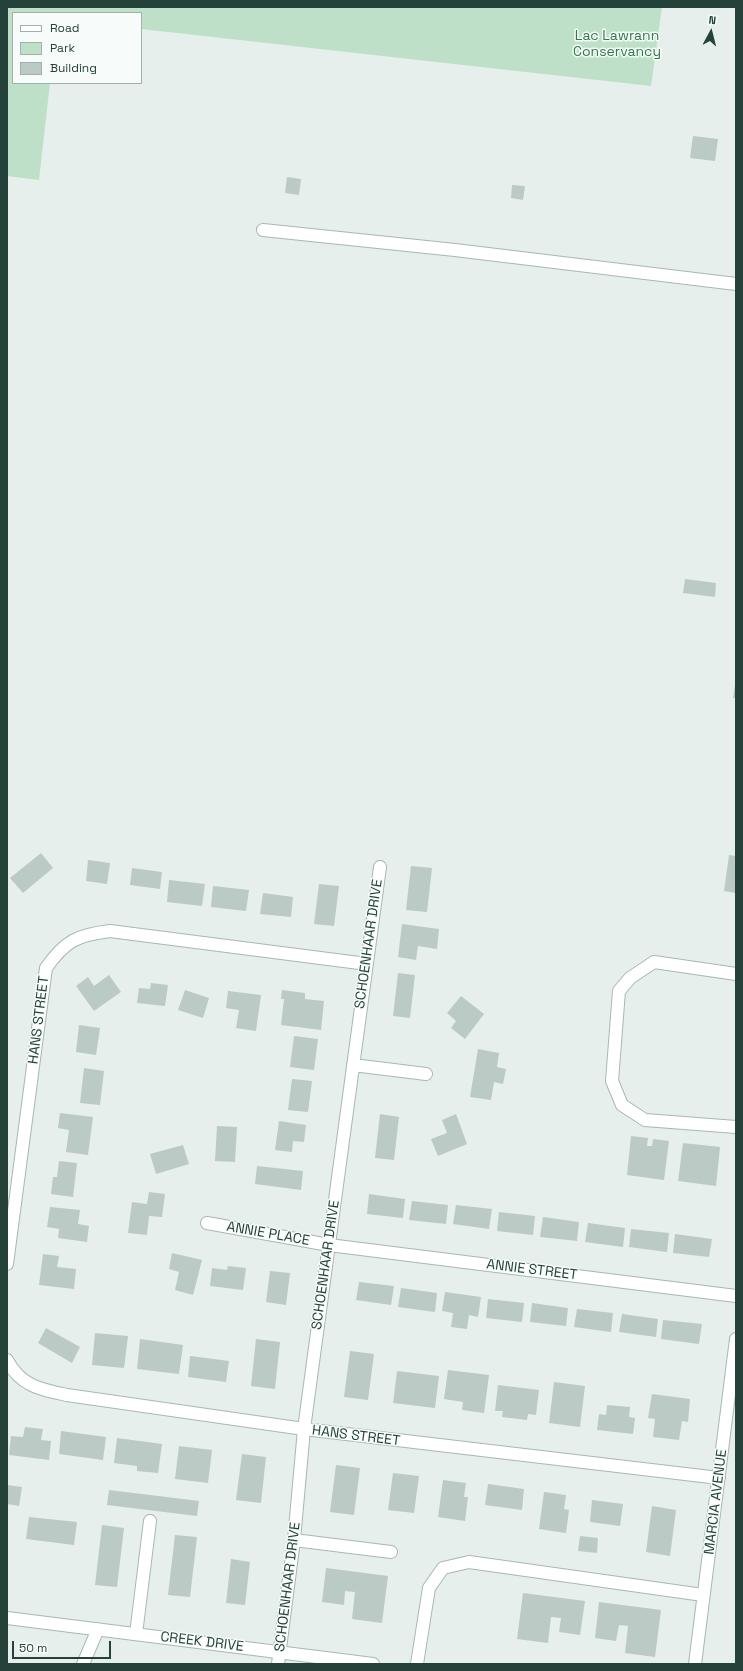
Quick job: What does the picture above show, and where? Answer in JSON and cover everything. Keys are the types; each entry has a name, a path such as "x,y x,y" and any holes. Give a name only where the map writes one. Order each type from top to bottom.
{"street":[{"path":"263,230 463,251 736,284"},
{"name":"SCHOENHAAR DRIVE","path":"278,1664 294,1540 304,1429 380,867"},
{"name":"HANS STREET","path":"7,1264 46,968 58,951 76,938 94,933 110,931 367,964"},
{"path":"736,974 654,962 630,978 619,991 612,1081 622,1106 645,1120 736,1127"},
{"path":"353,1065 426,1074"},
{"name":"ANNIE PLACE","path":"207,1223 329,1245"},
{"name":"ANNIE STREET","path":"329,1245 736,1296"},
{"name":"MARCIA AVENUE","path":"695,1664 736,1339"},
{"name":"HANS STREET","path":"7,1360 10,1366 23,1379 38,1389 67,1395 304,1429 719,1478"},
{"path":"136,1634 150,1521"},
{"path":"294,1540 391,1552"},
{"path":"417,1664 429,1588 443,1568 470,1562 704,1595"},
{"name":"CREEK DRIVE","path":"7,1618 280,1651 373,1664"},
{"path":"83,1664 98,1629"}],"green space":[{"name":"Lac Lawrann Conservancy","path":"7,7 662,7 651,86 142,29 142,12 12,12 12,84 50,84 39,180 7,176"}],"building":[{"path":"693,136 718,139 715,161 690,158"},
{"path":"287,177 301,179 299,195 285,193"},
{"path":"512,185 525,186 523,200 511,198"},
{"path":"685,579 716,583 715,597 683,593"},
{"path":"735,684 736,698 733,698"},
{"path":"41,853 53,868 23,893 10,878"},
{"path":"729,855 736,856 736,893 724,891"},
{"path":"88,860 110,863 107,884 86,881"},
{"path":"411,866 432,868 427,912 406,910"},
{"path":"132,868 162,872 160,889 130,885"},
{"path":"169,880 205,884 202,906 167,902"},
{"path":"319,884 339,886 334,926 314,924"},
{"path":"213,886 249,890 246,911 211,907"},
{"path":"263,893 293,897 291,917 260,914"},
{"path":"402,924 439,929 437,949 418,946 416,960 398,957"},
{"path":"398,973 415,975 410,1018 393,1016"},
{"path":"109,975 121,992 94,1011 76,986 88,977 94,986"},
{"path":"151,983 168,985 165,1006 137,1003 139,988 150,989"},
{"path":"185,990 209,998 203,1018 178,1010"},
{"path":"282,990 305,993 305,999 324,1001 321,1030 281,1025 284,999 281,999"},
{"path":"228,991 261,995 256,1031 236,1028 239,1010 226,1008"},
{"path":"461,996 484,1014 465,1039 451,1028 456,1021 447,1013"},
{"path":"79,1025 100,1028 96,1055 76,1052"},
{"path":"294,1036 318,1039 314,1070 290,1067"},
{"path":"478,1049 499,1053 497,1067 506,1069 503,1084 494,1082 491,1100 470,1097"},
{"path":"84,1068 104,1071 100,1105 80,1103"},
{"path":"292,1079 312,1081 308,1112 288,1110"},
{"path":"60,1113 93,1117 88,1155 66,1152 69,1130 58,1128"},
{"path":"380,1114 399,1117 394,1160 375,1158"},
{"path":"456,1114 467,1144 438,1156 431,1139 447,1133 442,1120"},
{"path":"279,1121 306,1125 304,1142 293,1141 292,1152 275,1150"},
{"path":"217,1126 237,1127 235,1162 215,1161"},
{"path":"631,1136 648,1138 647,1146 652,1146 653,1139 669,1141 664,1180 627,1175"},
{"path":"683,1143 720,1147 716,1186 678,1181"},
{"path":"183,1145 189,1164 156,1174 150,1154"},
{"path":"59,1161 77,1163 73,1197 51,1194 53,1177 57,1177"},
{"path":"257,1166 303,1171 301,1190 255,1184"},
{"path":"149,1192 165,1194 162,1217 149,1216 147,1235 128,1233 132,1202 147,1204"},
{"path":"369,1194 405,1199 403,1218 367,1214"},
{"path":"412,1201 448,1205 446,1224 409,1220"},
{"path":"456,1205 492,1209 489,1229 453,1224"},
{"path":"50,1207 80,1210 78,1224 89,1226 87,1242 58,1238 59,1229 47,1227"},
{"path":"499,1212 535,1216 533,1235 497,1231"},
{"path":"543,1217 579,1222 577,1241 540,1237"},
{"path":"588,1223 625,1228 623,1247 585,1242"},
{"path":"631,1229 669,1233 667,1252 629,1247"},
{"path":"675,1234 712,1239 709,1257 673,1253"},
{"path":"172,1253 202,1260 193,1295 175,1290 179,1272 169,1269"},
{"path":"43,1254 59,1256 57,1267 76,1269 74,1289 39,1285"},
{"path":"228,1266 246,1268 243,1290 210,1286 212,1268 227,1270"},
{"path":"270,1271 290,1273 286,1305 266,1302"},
{"path":"359,1282 394,1286 391,1305 356,1300"},
{"path":"401,1288 437,1293 435,1312 398,1307"},
{"path":"445,1292 481,1297 478,1317 469,1315 467,1329 451,1327 453,1313 442,1311"},
{"path":"488,1299 524,1303 522,1322 486,1318"},
{"path":"532,1303 568,1308 566,1326 530,1322"},
{"path":"577,1309 613,1313 611,1332 574,1327"},
{"path":"622,1314 658,1319 656,1337 619,1332"},
{"path":"663,1320 702,1324 699,1344 661,1339"},
{"path":"46,1328 80,1347 72,1363 38,1343"},
{"path":"95,1333 128,1336 124,1368 92,1365"},
{"path":"140,1339 183,1345 179,1374 137,1369"},
{"path":"256,1339 280,1342 275,1389 251,1386"},
{"path":"350,1351 374,1354 368,1400 344,1397"},
{"path":"190,1356 229,1361 226,1382 188,1377"},
{"path":"448,1370 489,1375 484,1413 462,1410 463,1402 444,1399"},
{"path":"397,1371 439,1376 435,1408 393,1403"},
{"path":"554,1382 585,1386 580,1427 549,1423"},
{"path":"498,1385 539,1390 536,1415 528,1414 527,1420 502,1417 503,1411 495,1411"},
{"path":"652,1394 690,1399 688,1422 682,1421 679,1440 653,1437 655,1419 648,1418"},
{"path":"607,1405 630,1407 629,1417 635,1418 633,1434 597,1430 599,1414 606,1415"},
{"path":"25,1427 43,1429 41,1440 51,1441 49,1460 9,1455 11,1436 23,1437"},
{"path":"61,1431 106,1437 103,1460 59,1454"},
{"path":"117,1438 162,1444 158,1473 137,1471 137,1466 114,1463"},
{"path":"179,1446 212,1450 208,1483 175,1479"},
{"path":"242,1454 266,1457 261,1503 236,1500"},
{"path":"336,1465 360,1468 354,1515 330,1512"},
{"path":"393,1473 419,1476 414,1513 388,1510"},
{"path":"443,1480 466,1483 464,1497 468,1497 465,1521 438,1517"},
{"path":"488,1484 524,1489 522,1510 485,1505"},
{"path":"7,1485 22,1487 19,1506 7,1504"},
{"path":"109,1490 199,1501 197,1516 107,1505"},
{"path":"544,1492 566,1495 564,1509 569,1510 566,1533 539,1529"},
{"path":"592,1500 623,1504 620,1526 590,1522"},
{"path":"652,1506 676,1510 670,1556 646,1552"},
{"path":"29,1517 77,1522 74,1545 26,1539"},
{"path":"102,1525 124,1528 117,1587 95,1585"},
{"path":"175,1535 197,1537 190,1597 168,1595"},
{"path":"580,1536 598,1538 597,1553 578,1551"},
{"path":"231,1559 250,1562 245,1605 226,1603"},
{"path":"326,1568 388,1576 382,1623 352,1619 355,1592 345,1591 344,1605 322,1602"},
{"path":"523,1593 585,1601 580,1635 559,1632 561,1618 551,1617 548,1643 517,1639"},
{"path":"599,1602 661,1610 655,1657 625,1653 628,1626 619,1625 616,1641 595,1638"}]}
